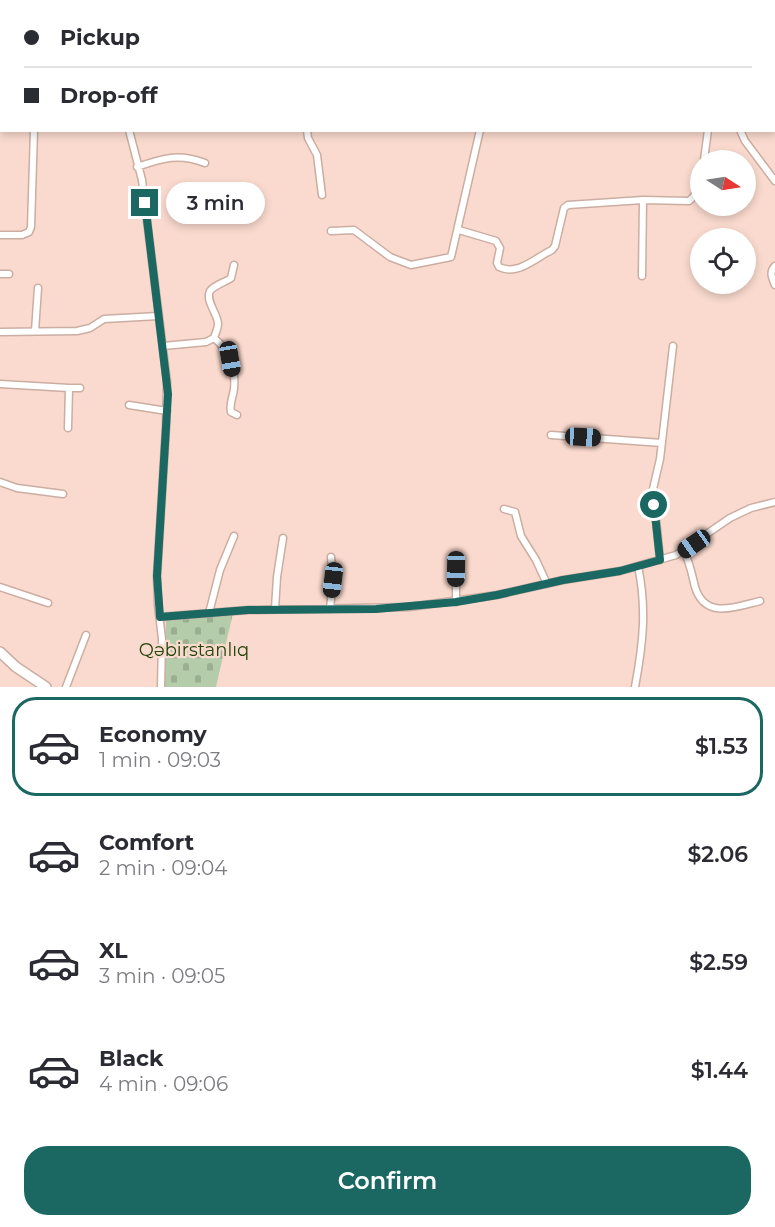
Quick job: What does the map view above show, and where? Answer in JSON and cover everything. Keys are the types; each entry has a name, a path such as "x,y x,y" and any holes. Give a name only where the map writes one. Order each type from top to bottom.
{"main road":[{"path":"0,652 43,686"}],"street":[{"path":"0,235 22,235 29,232 31,227 34,132"},
{"path":"129,132 142,180 167,382 157,576 162,639 160,687"},
{"path":"307,132 317,155 322,195"},
{"path":"331,231 354,230 390,257 411,266 451,258 480,132"},
{"path":"705,150 708,132"},
{"path":"741,132 775,181"},
{"path":"137,167 179,156 205,163"},
{"path":"459,230 496,242 500,248 497,263 499,267 507,270 518,269 552,250 564,208 567,205 643,200 690,200"},
{"path":"642,276 643,200"},
{"path":"162,346 206,342 213,338 218,320 209,293 231,278 234,265"},
{"path":"775,266 771,271 775,285"},
{"path":"0,274 9,274"},
{"path":"35,332 38,288"},
{"path":"0,332 77,331 90,328 104,319 158,316"},
{"path":"213,338 221,344 230,359 234,387 230,408 231,412 237,415"},
{"path":"660,560 653,489 662,443 673,346"},
{"path":"0,384 80,388"},
{"path":"68,428 69,388"},
{"path":"129,405 167,411"},
{"path":"551,435 662,443"},
{"path":"0,482 16,488 63,494"},
{"path":"160,617 275,609 398,608 497,595 660,560 684,551 730,518 751,508 775,502"},
{"path":"504,509 516,512 521,536 547,584"},
{"path":"209,613 220,570 234,536"},
{"path":"275,609 283,538"},
{"path":"684,551 690,562 698,594 704,603 711,607 729,609 760,601"},
{"path":"330,609 333,580 331,557"},
{"path":"635,687 644,637 644,600 638,566"},
{"path":"456,569 456,602"},
{"path":"0,587 48,603"},
{"path":"66,687 86,635"}],"green space":[{"name":"Qəbirstanlıq","path":"233,613 216,687 163,687 166,621"}],"route":[{"path":"145,203 168,394 157,576 160,617 248,610 409,607 456,602 620,571 660,560 654,505"}]}
